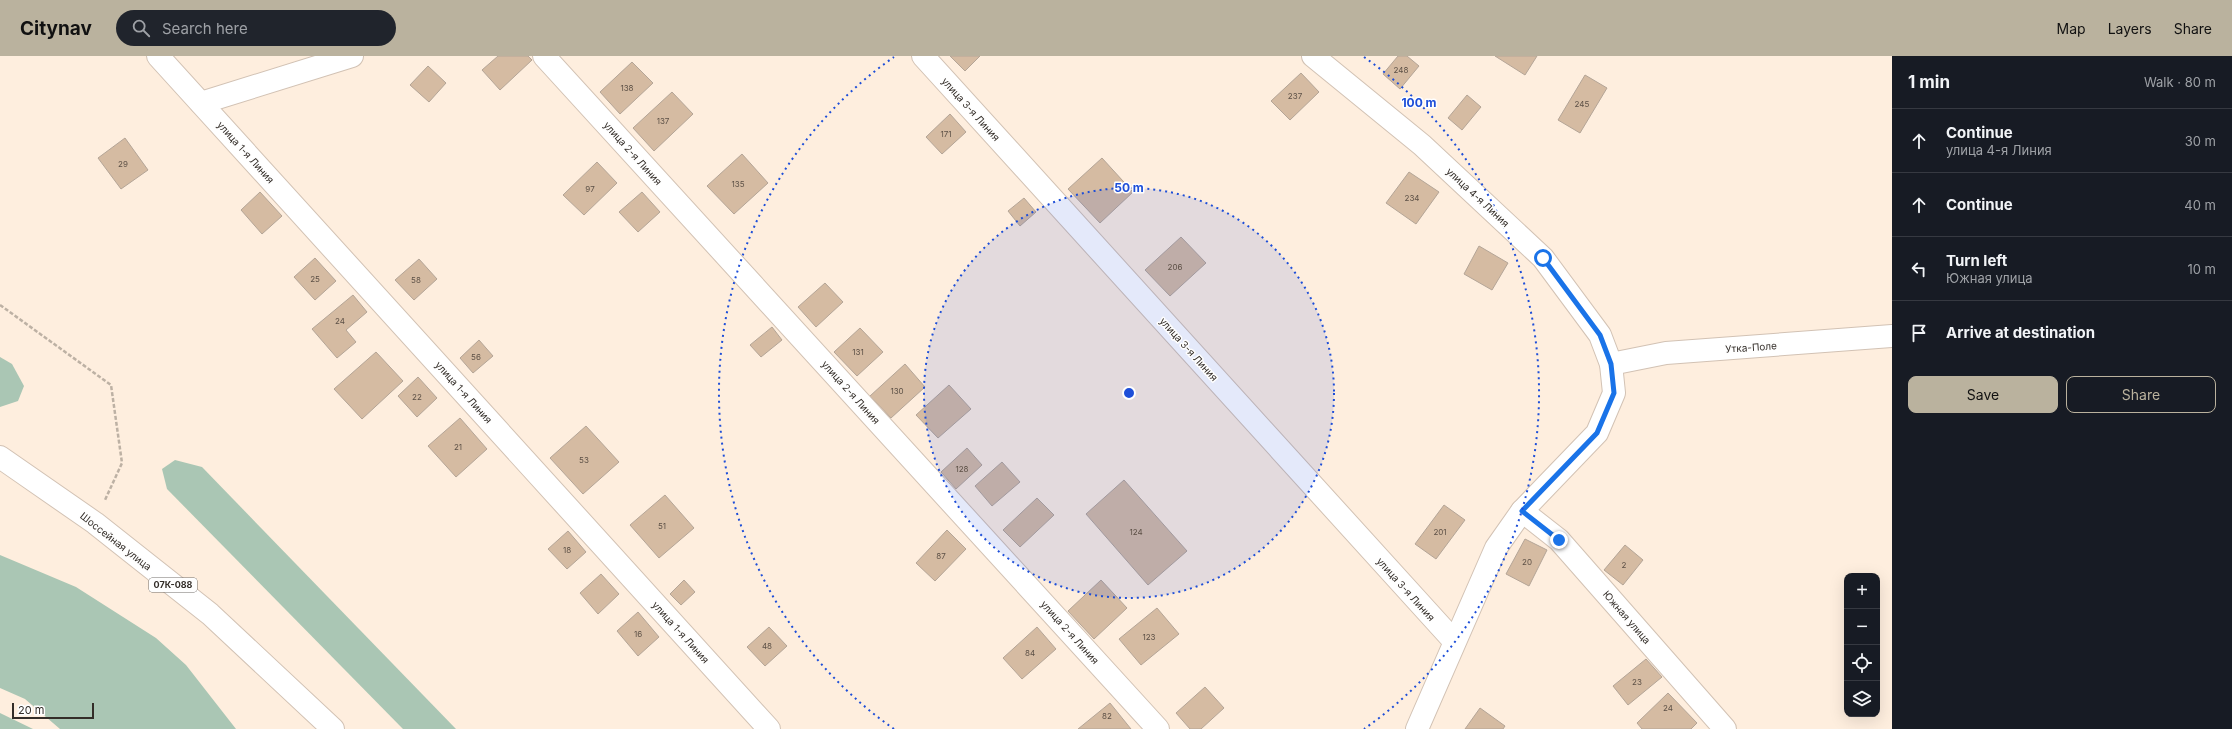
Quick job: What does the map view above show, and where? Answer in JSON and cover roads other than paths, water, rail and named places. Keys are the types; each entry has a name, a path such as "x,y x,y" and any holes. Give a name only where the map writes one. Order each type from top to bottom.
{"street":[{"name":"улица 1-я Линия","path":"158,56 769,729"},
{"path":"201,103 352,56"},
{"name":"улица 2-я Линия","path":"544,56 1158,729"},
{"name":"улица 3-я Линия","path":"923,56 1454,641"},
{"name":"улица 4-я Линия","path":"1314,56 1422,145 1543,258 1600,335 1611,364 1614,393 1597,433 1522,511 1496,548 1454,641 1417,729"},
{"name":"Утка-Поле","path":"1611,364 1666,354 1892,336"},
{"name":"Шоссейная улица","path":"0,457 95,523 210,614 333,729"},
{"name":"Южная улица","path":"1522,511 1559,540 1725,729"}]}
